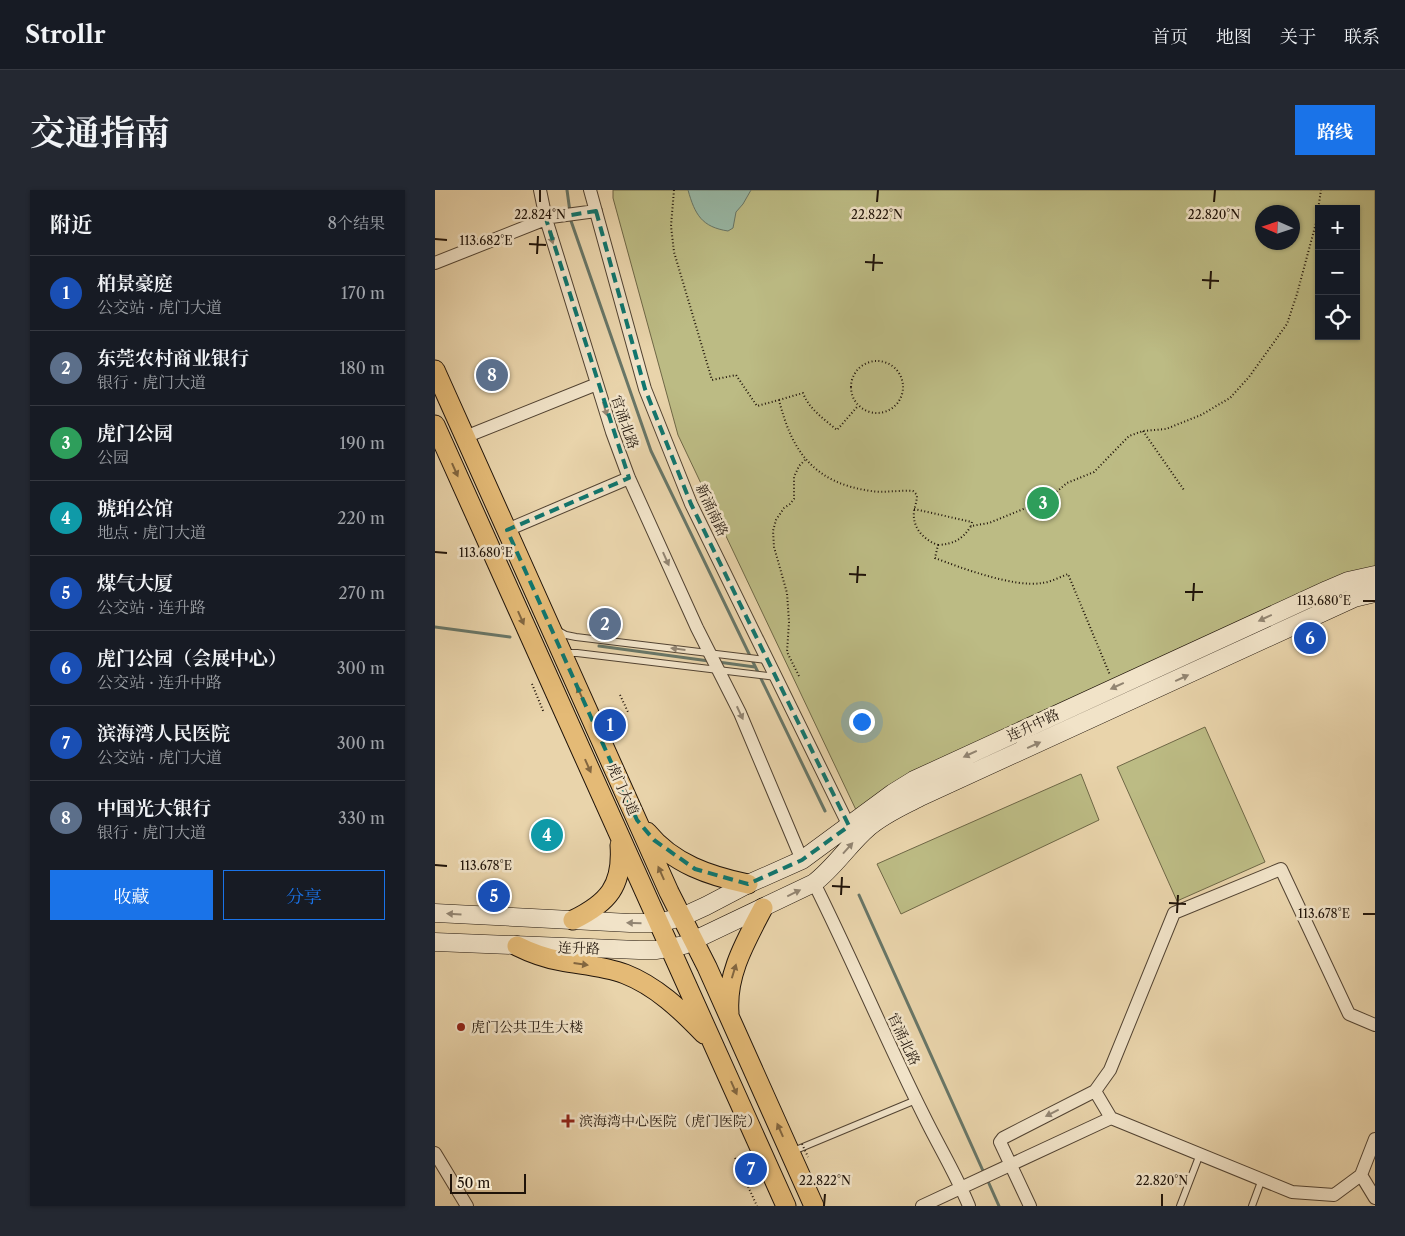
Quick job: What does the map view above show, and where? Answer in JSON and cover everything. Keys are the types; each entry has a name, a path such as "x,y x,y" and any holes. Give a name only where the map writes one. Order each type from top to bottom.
{"main road":[{"name":"虎门大道","path":"435,370 682,917 730,1019 800,1151 814,1206"},
{"name":"虎门大道","path":"435,426 786,1206"},
{"name":"连升中路","path":"706,906 748,884 802,860 893,793 914,780 1327,590 1348,581 1375,575"},
{"name":"连升中路","path":"719,929 814,883 826,874 870,826 884,816 920,797 1354,598 1375,593"},
{"path":"637,820 654,840 674,857 695,869 719,878 748,884"},
{"path":"573,920 593,910 608,896 617,880 621,862 619,836"},
{"name":"连升路","path":"435,914 658,923 682,917 706,906"},
{"path":"730,1019 728,997 733,971 748,936 763,908"},
{"name":"连升路","path":"435,942 639,950 670,948 694,941 719,929"},
{"path":"517,946 538,955 561,961 592,965 624,973 664,996 714,1043"}],"street":[{"name":"官涌北路","path":"540,190 552,218 597,384 629,478 709,653 724,670"},
{"name":"新涌南路","path":"590,190 591,211 645,390 691,504 763,659 849,826"},
{"path":"435,263 552,218 591,211"},
{"path":"465,438 597,384"},
{"path":"507,530 629,478"},
{"path":"724,670 740,713 802,860"},
{"path":"1030,1206 1006,1168 1000,1142 1003,1138 1095,1091 1111,1070 1174,913 1281,869 1349,1014 1375,1025"},
{"name":"官涌北路","path":"814,883 916,1100 966,1185 969,1206"},
{"path":"1095,1091 1111,1118 1292,1192 1337,1201 1361,1175 1375,1139"},
{"path":"922,1206 1111,1118"},
{"path":"435,1153 467,1206"},
{"path":"1361,1175 1375,1198"}],"lane":[{"path":"548,622 558,631 576,637 763,659"},
{"path":"567,664 569,655 577,652 772,677"},
{"path":"800,1151 916,1100"},
{"path":"1180,1206 1200,1154"},
{"path":"1252,1206 1263,1179"}],"path":[{"path":"674,190 671,226 673,252 712,380 735,375 757,406 803,393 806,402 837,430 858,406"},
{"path":"971,526 989,523 1048,499 1067,483 1094,472 1129,436 1143,431 1166,429 1201,415 1230,398 1249,377 1287,324 1316,223 1321,190"},
{"path":"874,360 890,364 897,369 903,385 902,394 893,408 877,414 858,406 851,393 850,384 858,368 866,362 874,360"},
{"path":"779,400 793,442 805,460 823,475 847,486 873,491 913,491 917,495 914,509 913,518 917,530 924,538 939,544 950,544 959,540 971,526 972,522 914,509"},
{"path":"1143,431 1184,490"},
{"path":"799,676 787,652 789,622 787,593 774,547 773,531 776,520 783,508 794,499 794,477 799,466 805,460"},
{"path":"939,544 935,558 993,578 1041,584 1068,574 1111,677"},
{"path":"532,684 544,713"},
{"path":"620,695 628,712"},
{"path":"735,1158 757,1206"}],"highlighted area":[{"path":"596,211 645,389 691,504 849,826 802,860 748,884 695,869 654,840 637,820 507,530 629,478 546,219"}],"shaded area":[{"path":"613,190 1375,190 1375,572 857,812 678,435 613,198"},
{"path":"688,190 751,190 736,212 733,228 728,231 712,226 701,218 697,213"},
{"path":"1205,727 1265,862 1177,901 1117,767"},
{"path":"1081,774 1099,820 901,914 877,864"}],"waterway":[{"path":"567,190 570,212"},
{"path":"570,218 651,451 825,811"},
{"path":"435,627 510,637"},
{"path":"599,646 709,661"},
{"path":"718,662 755,667"},
{"path":"859,895 984,1173"},
{"path":"987,1179 999,1206"}],"place":[{"name":"中国光大银行","path":"492,375"},
{"name":"虎门公园","path":"1043,503"},
{"name":"东莞农村商业银行","path":"605,624"},
{"name":"虎门公园（会展中心）","path":"1310,638"},
{"name":"柏景豪庭","path":"610,725"},
{"name":"琥珀公馆","path":"547,835"},
{"name":"煤气大厦","path":"494,896"},
{"name":"虎门公共卫生大楼","path":"461,1027"},
{"name":"滨海湾中心医院（虎门医院）","path":"568,1121"},
{"name":"滨海湾人民医院","path":"751,1169"}]}
